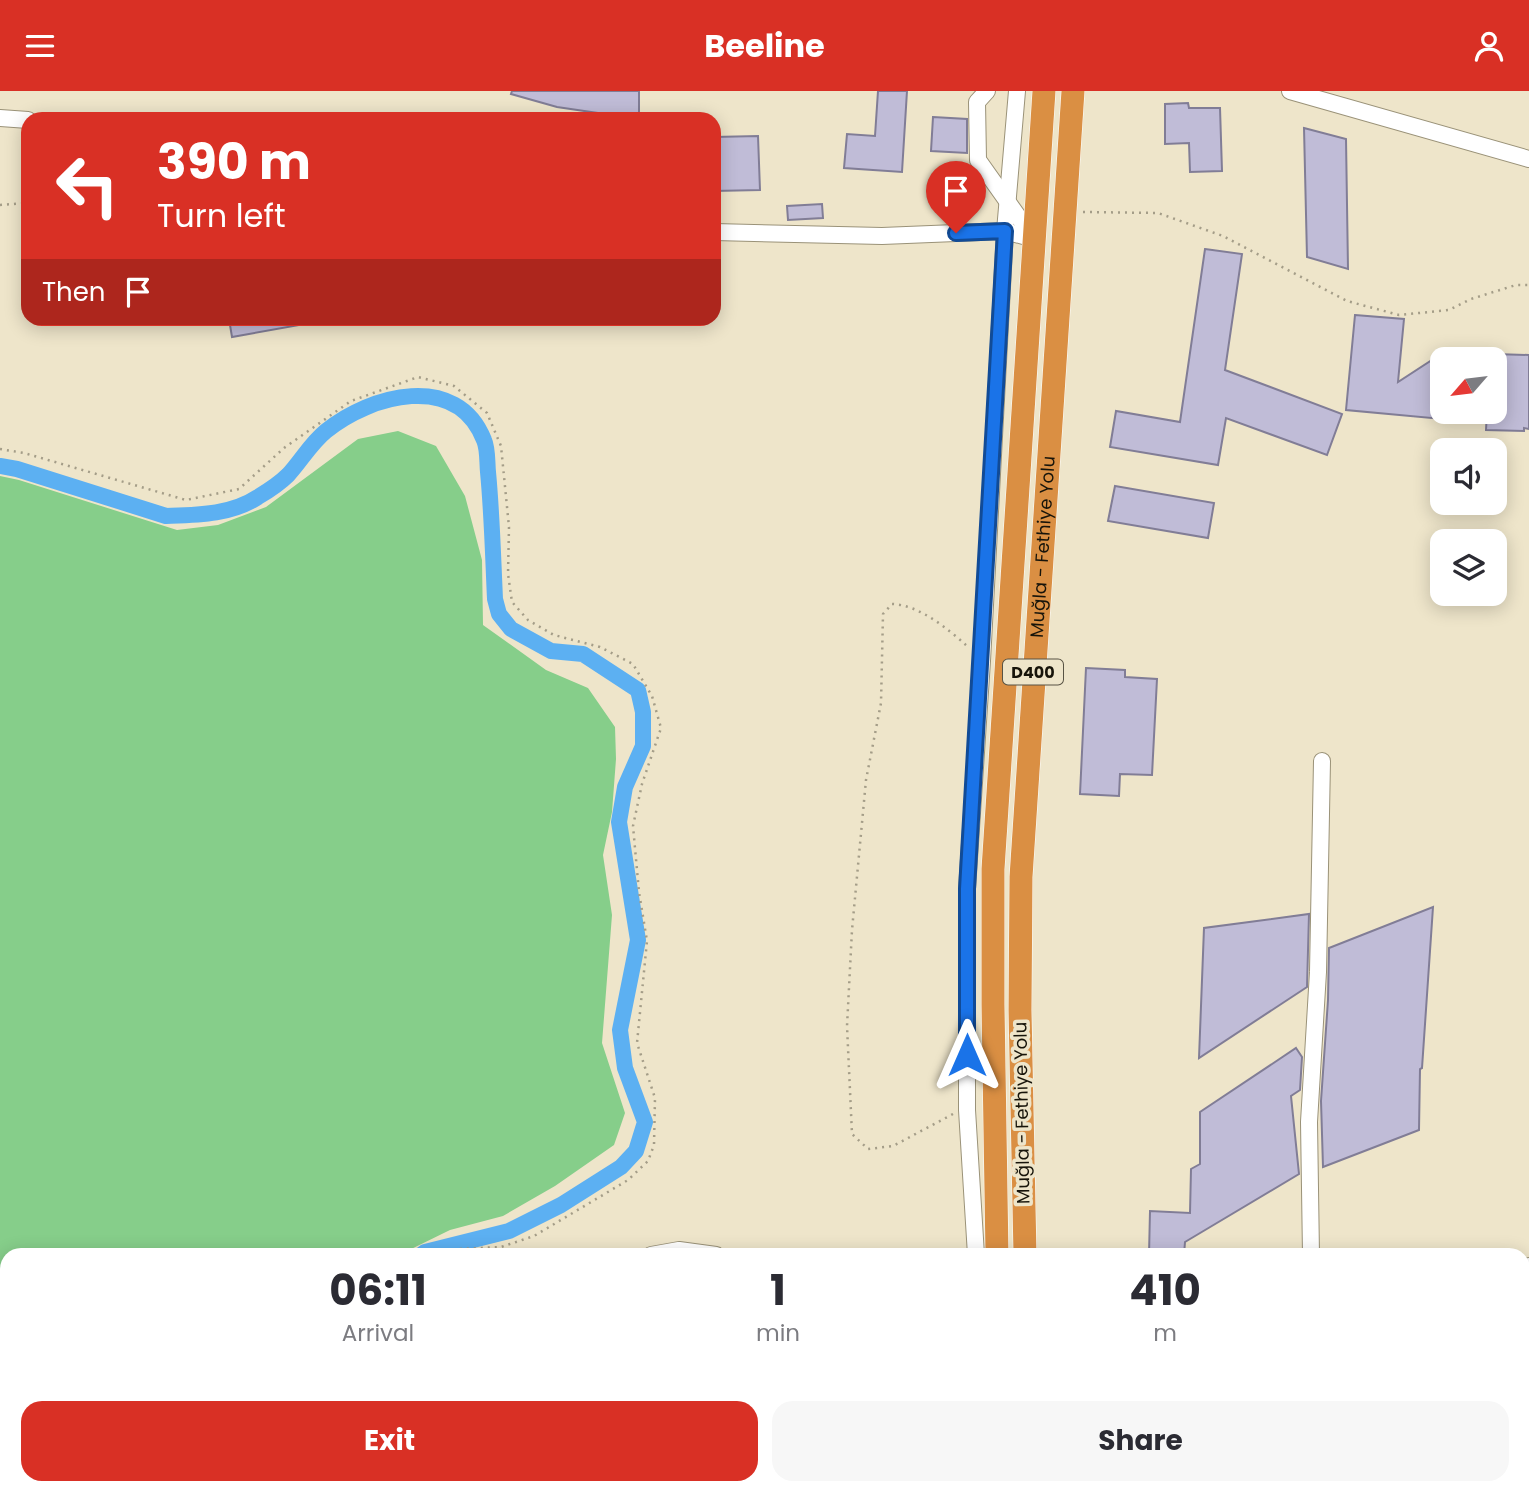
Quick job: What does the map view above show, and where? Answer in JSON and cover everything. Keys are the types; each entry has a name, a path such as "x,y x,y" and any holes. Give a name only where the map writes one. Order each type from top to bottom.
{"highway":[{"name":"Muğla - Fethiye Yolu","path":"997,1248 993,869 1044,91"},
{"name":"Muğla - Fethiye Yolu","path":"1025,1248 1020,1010 1021,877 1073,91"}],"street":[{"path":"988,91 977,102 978,160 1034,239"},
{"path":"976,1248 967,1110 967,889 1005,231 1017,91"},
{"path":"1290,91 1529,159"},
{"path":"0,118 21,120"},
{"path":"721,232 882,236 1005,231 1034,239"},
{"path":"1311,1248 1309,1122 1318,972 1322,761"},
{"path":"967,1110 994,1109"}],"path":[{"path":"0,205 21,204"},
{"path":"1064,212 1158,213 1223,236 1347,301 1399,315 1448,310 1471,299 1516,285 1529,285"},
{"path":"0,449 24,453 186,500 239,489 284,448 351,401 418,377 454,386 487,413 501,446 509,527 508,574 512,602 528,620 554,635 600,647 634,664 652,696 661,728 642,784 633,826 639,893 647,941 637,1043 655,1098 654,1145 648,1161 628,1180 534,1236 501,1247 480,1248"},
{"path":"967,1110 955,1113 893,1146 868,1149 852,1133 847,1027 852,930 866,780 881,703 883,614 892,604 906,605 963,643 982,661"}],"green space":[{"path":"398,431 436,446 465,496 482,560 483,625 546,670 588,688 615,727 616,759 612,812 603,855 612,915 602,1043 625,1113 614,1145 555,1186 503,1216 450,1230 413,1248 0,1248 0,476 177,530 218,525 266,507 358,439"}],"building":[{"path":"512,91 639,91 639,112 591,112 557,107 511,94"},
{"path":"878,91 907,91 902,172 844,168 847,134 875,136"},
{"path":"1188,103 1189,108 1220,108 1222,171 1190,172 1189,143 1165,144 1165,104"},
{"path":"933,117 967,119 967,153 931,151"},
{"path":"1304,128 1346,139 1348,269 1307,257"},
{"path":"758,136 760,190 721,191 721,137"},
{"path":"822,204 823,218 788,220 787,206"},
{"path":"1205,249 1242,254 1225,370 1342,414 1327,455 1226,418 1218,465 1110,447 1116,411 1180,422"},
{"path":"1355,315 1404,319 1398,382 1430,361 1430,418 1346,410"},
{"path":"230,326 294,326 232,337"},
{"path":"1507,354 1529,355 1529,429 1486,430 1486,424 1507,424"},
{"path":"1115,486 1214,503 1208,538 1108,521"},
{"path":"1086,668 1125,670 1125,677 1157,679 1152,775 1120,774 1119,796 1080,794"},
{"path":"1433,907 1420,1069 1419,1130 1323,1167 1321,1101 1329,948"},
{"path":"1309,914 1307,987 1199,1058 1204,928"},
{"path":"1296,1048 1302,1057 1300,1090 1291,1096 1299,1174 1185,1242 1185,1248 1149,1248 1150,1211 1190,1213 1191,1169 1200,1164 1200,1112"}],"waterway":[{"path":"0,466 166,516 214,513 248,503 270,490 288,475 326,431 365,408 411,396 434,397 454,404 471,418 486,447 495,599 499,614 511,629 551,651 583,654 638,690 643,712 643,746 625,787 619,822 638,940 620,1030 625,1068 645,1122 636,1151 621,1167 561,1205 509,1231 441,1248"}],"route":[{"path":"956,233 1005,231 967,889 967,1055"}]}
